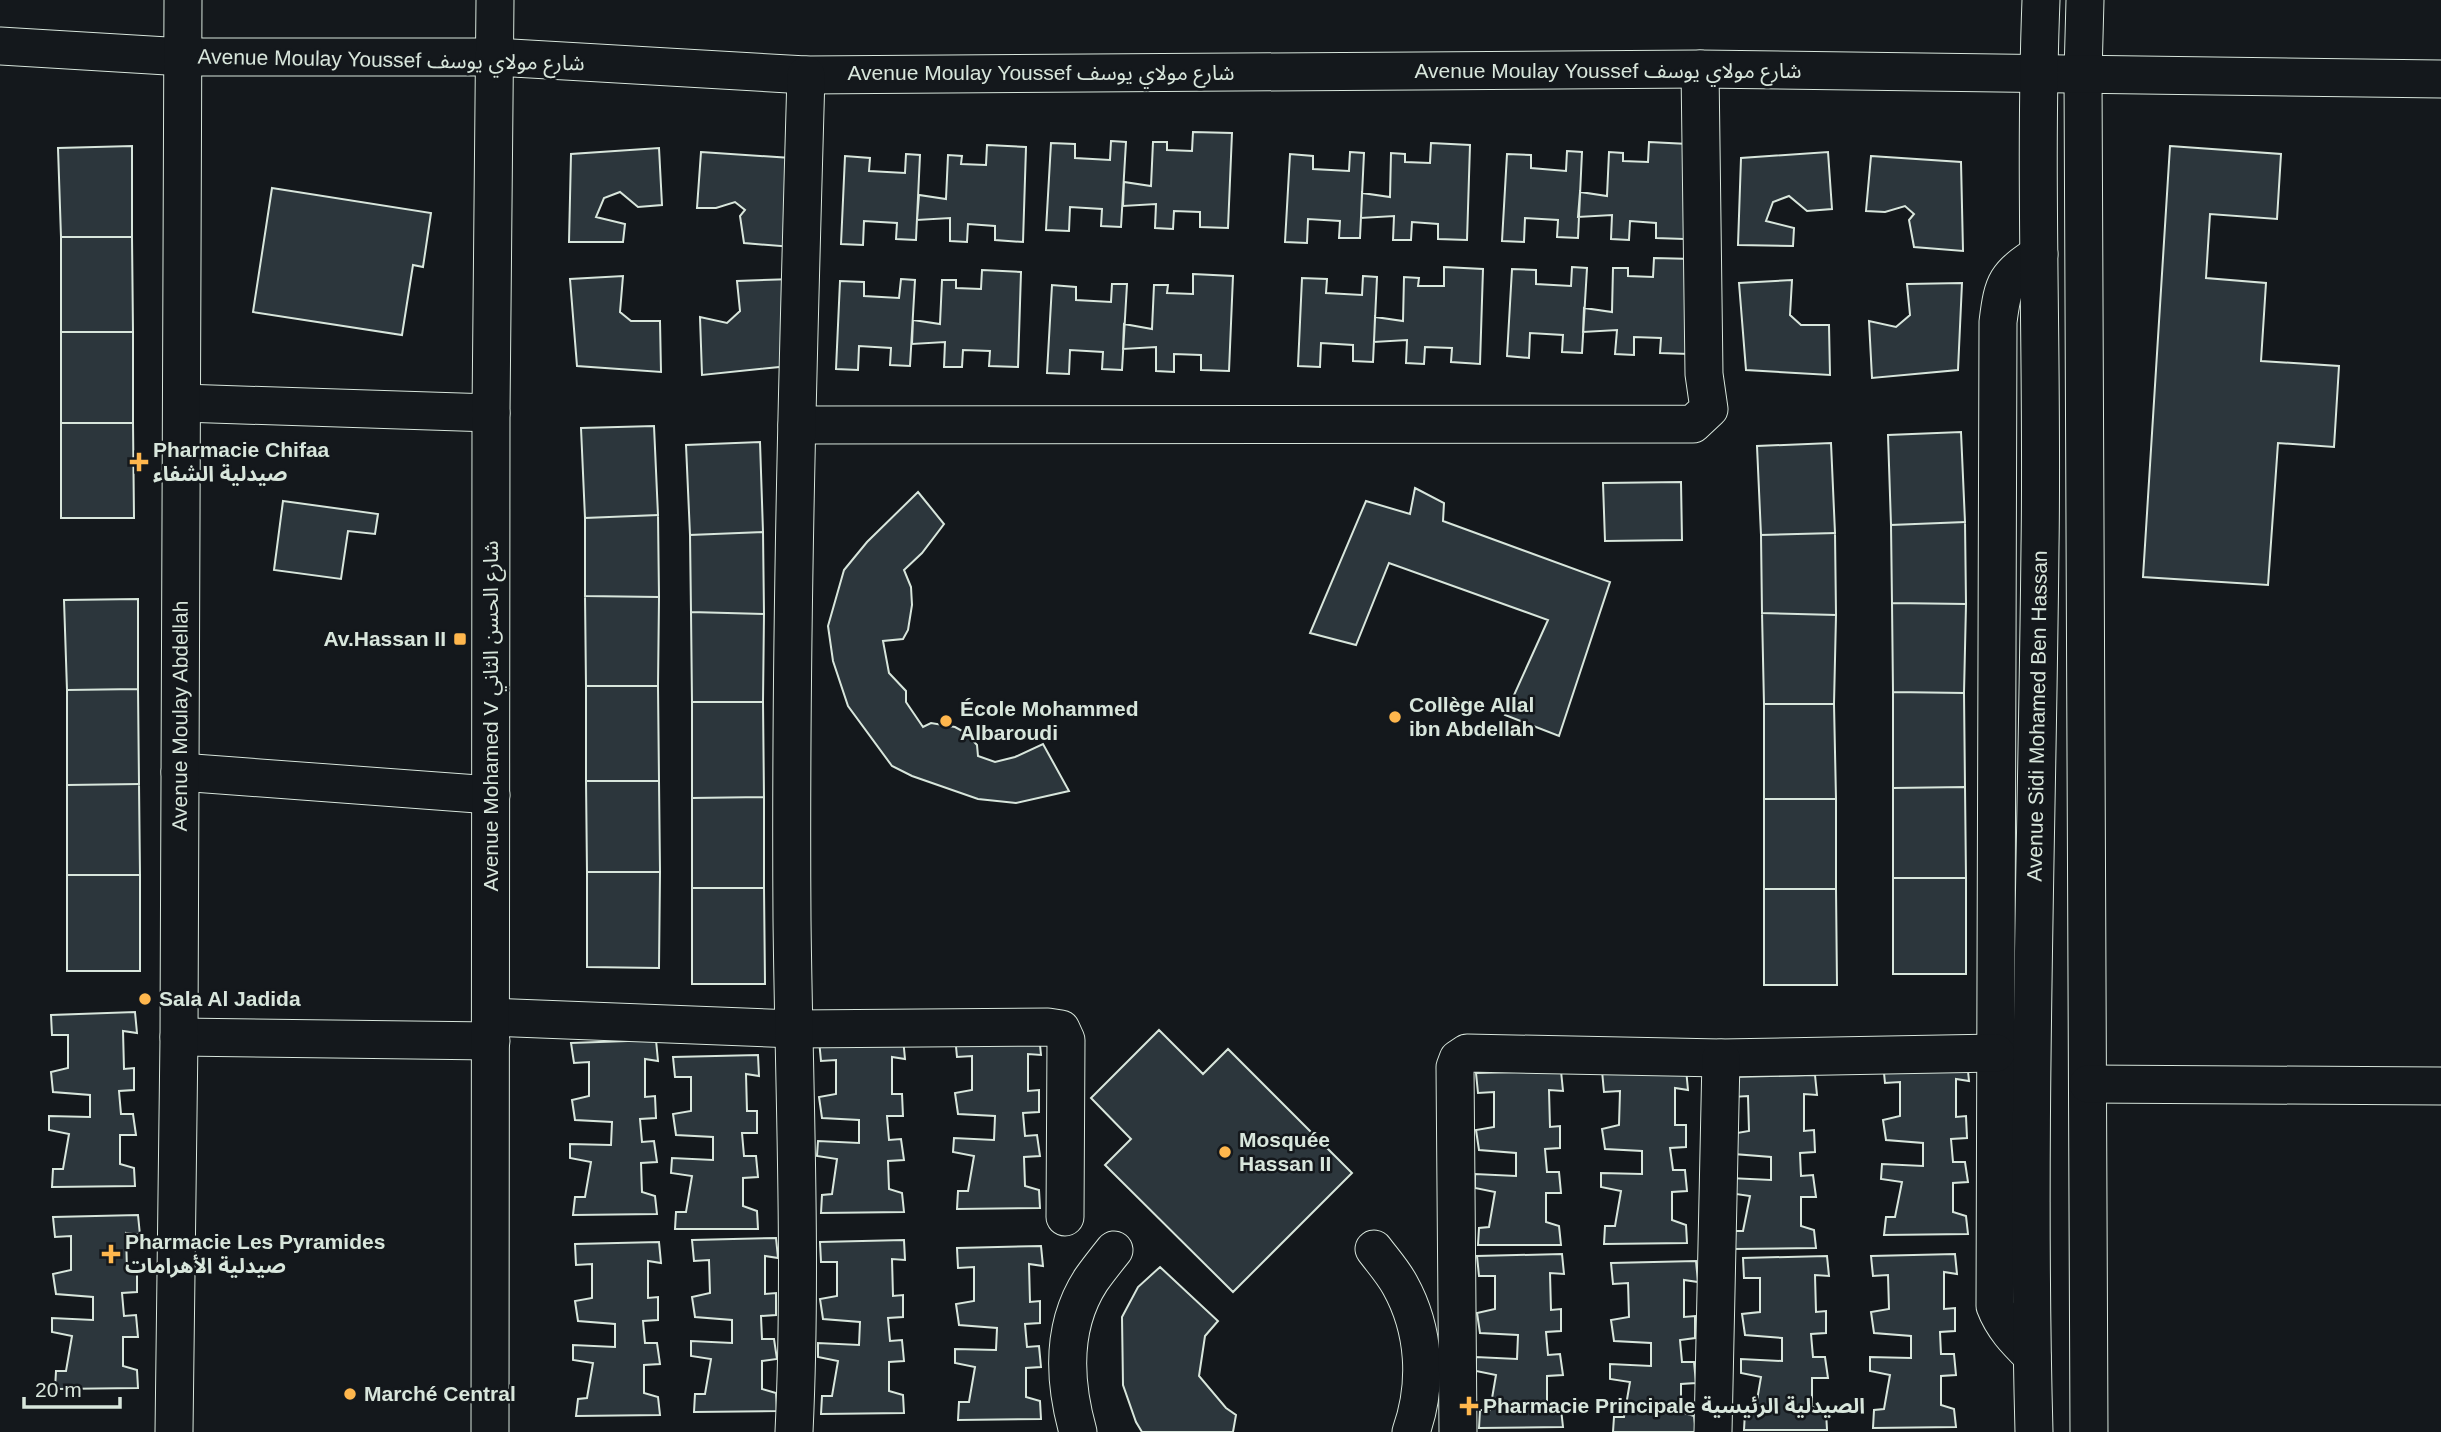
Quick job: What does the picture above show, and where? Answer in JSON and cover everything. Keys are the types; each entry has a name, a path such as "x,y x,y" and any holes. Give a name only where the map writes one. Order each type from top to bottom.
{"street":[{"name":"Avenue Moulay Abdellah","path":"174,1432 179,1037 183,0"},
{"name":"Avenue Mohamed V شارع الحسن الثاني","path":"490,1432 491,413 495,0"},
{"name":"Avenue Sidi Mohamed Ben Hassan","path":"2034,1432 2031,1114 2041,471 2038,75 2041,0"},
{"name":"Avenue Sidi Mohamed Ben Hassan","path":"2085,0 2083,74 2090,1432"},
{"name":"Avenue Moulay Youssef شارع مولاي يوسف","path":"0,46 184,57 494,57 806,75 1700,69 2441,79"},
{"path":"797,425 1693,424 1709,409 1704,374 1700,69"},
{"path":"794,1432 796,1293 793,732 806,75"},
{"path":"2032,1356 2001,1323 1995,1306 1998,321 2001,296 2007,280 2014,271 2039,254"},
{"path":"182,403 491,413"},
{"path":"180,772 491,795"},
{"path":"179,1037 491,1029 1048,1027 1061,1030 1066,1040 1065,1217"},
{"path":"1458,1432 1455,1067 1458,1059 1467,1053 1721,1058 1996,1053"},
{"path":"1713,1432 1721,1058"},
{"path":"2088,1084 2441,1086"},
{"path":"1078,1432 1069,1399 1067,1359 1074,1319 1090,1282 1114,1250"},
{"path":"1374,1250 1400,1285 1416,1324 1423,1367 1419,1410 1411,1432"}],"building":[{"path":"1193,132 1232,133 1228,228 1200,227 1200,212 1174,211 1173,229 1155,228 1156,204 1123,206 1124,182 1151,186 1153,142 1167,142 1167,150 1192,151"},
{"path":"1111,141 1126,142 1121,227 1101,226 1102,209 1070,207 1069,231 1046,230 1051,143 1075,144 1075,158 1110,160"},
{"path":"1649,142 1688,144 1684,239 1656,238 1656,223 1630,221 1629,240 1611,239 1612,215 1578,217 1580,192 1607,196 1609,152 1623,153 1623,161 1648,162"},
{"path":"1431,143 1470,145 1467,240 1438,239 1438,224 1412,222 1411,240 1393,240 1394,216 1361,218 1362,193 1390,197 1391,153 1405,154 1405,162 1430,163"},
{"path":"987,145 1026,147 1023,242 995,240 995,226 968,224 967,242 950,241 950,218 917,220 919,195 946,199 948,155 962,156 961,164 986,165"},
{"path":"132,146 132,237 61,237 58,148"},
{"path":"2170,146 2281,154 2277,219 2210,214 2206,278 2266,283 2261,361 2339,366 2334,447 2278,443 2268,585 2143,577"},
{"path":"659,148 662,205 638,207 620,192 604,198 596,217 625,224 623,242 569,242 571,154"},
{"path":"1567,151 1582,152 1578,238 1557,237 1558,220 1525,218 1524,242 1502,241 1507,154 1531,155 1531,168 1566,171"},
{"path":"701,152 791,158 793,247 744,243 740,216 745,210 735,202 716,208 697,208"},
{"path":"1350,152 1364,153 1360,238 1339,238 1340,221 1308,219 1307,243 1285,242 1290,154 1313,156 1313,169 1349,171"},
{"path":"1828,152 1832,209 1807,211 1789,196 1773,202 1766,221 1794,228 1793,246 1738,245 1741,158"},
{"path":"906,154 920,155 916,240 896,239 897,223 864,221 863,245 841,244 845,156 870,158 869,171 905,173"},
{"path":"1871,156 1961,162 1963,251 1914,247 1909,220 1914,214 1905,206 1885,212 1866,211"},
{"path":"272,188 431,213 423,267 413,265 402,335 253,312"},
{"path":"61,237 132,237 133,332 61,332"},
{"path":"1654,258 1693,259 1689,354 1660,353 1661,338 1634,337 1634,355 1615,354 1617,330 1583,332 1584,308 1612,312 1613,268 1628,268 1628,276 1653,277"},
{"path":"1444,267 1483,269 1480,364 1451,362 1452,348 1425,347 1424,364 1406,363 1407,340 1374,342 1375,317 1403,321 1404,277 1419,278 1418,286 1444,286"},
{"path":"1572,267 1587,268 1582,353 1562,352 1563,335 1530,333 1529,358 1507,356 1512,269 1536,270 1536,284 1571,286"},
{"path":"982,270 1021,272 1018,367 989,366 990,351 963,350 962,367 944,367 945,342 912,344 913,320 940,324 942,280 956,280 956,288 981,289"},
{"path":"1193,274 1233,276 1229,371 1201,370 1201,355 1174,354 1174,372 1156,371 1156,347 1123,349 1124,324 1152,329 1154,285 1168,285 1167,293 1193,294"},
{"path":"623,276 620,312 631,321 660,321 661,372 577,366 570,279"},
{"path":"1363,276 1377,277 1373,362 1353,361 1353,345 1321,343 1320,367 1298,366 1302,278 1327,279 1326,293 1362,295"},
{"path":"793,279 789,366 702,375 700,317 727,323 740,311 737,281"},
{"path":"901,279 915,280 910,366 890,365 891,348 859,346 858,370 836,369 840,281 864,282 864,296 899,298"},
{"path":"1792,280 1790,315 1801,325 1829,325 1830,375 1746,370 1739,283"},
{"path":"1962,283 1958,370 1872,378 1869,321 1896,327 1910,315 1907,284"},
{"path":"1112,284 1127,284 1122,370 1102,369 1103,352 1070,350 1069,374 1047,373 1052,285 1076,287 1076,300 1111,302"},
{"path":"61,332 133,332 133,423 61,423"},
{"path":"61,423 133,423 134,518 61,518"},
{"path":"654,426 658,515 585,518 581,428"},
{"path":"1961,432 1965,522 1891,525 1888,435"},
{"path":"760,442 763,532 690,535 686,445"},
{"path":"1831,443 1835,533 1761,535 1757,446"},
{"path":"1681,482 1682,540 1605,541 1603,483"},
{"path":"1415,488 1444,503 1443,521 1610,582 1559,736 1505,715 1548,620 1389,563 1356,645 1310,633 1366,501 1410,514"},
{"path":"918,492 944,524 922,553 904,570 911,587 912,605 908,630 903,639 883,641 889,673 906,691 906,702 923,727 931,723 955,727 966,733 977,745 978,756 995,762 1015,757 1043,744 1069,791 1016,803 978,799 912,776 892,766 848,706 833,661 828,626 844,570 867,542"},
{"path":"283,501 378,514 375,534 348,531 341,579 274,570"},
{"path":"658,515 659,597 585,596 585,518"},
{"path":"1965,522 1966,604 1892,603 1891,525"},
{"path":"763,532 764,614 691,612 690,535"},
{"path":"1835,533 1836,615 1762,613 1761,535"},
{"path":"585,596 659,597 658,686 586,686"},
{"path":"138,599 138,689 67,690 64,600"},
{"path":"1892,603 1966,604 1964,693 1893,692"},
{"path":"691,612 764,614 763,702 692,702"},
{"path":"1762,613 1836,615 1834,704 1764,704"},
{"path":"586,686 658,686 659,781 586,781"},
{"path":"138,689 139,784 67,785 67,690"},
{"path":"1893,692 1964,693 1965,787 1893,788"},
{"path":"692,702 763,702 764,797 692,798"},
{"path":"1764,704 1834,704 1836,799 1764,799"},
{"path":"586,781 659,781 660,872 587,872"},
{"path":"139,784 140,875 67,875 67,785"},
{"path":"1965,787 1966,878 1893,878 1893,788"},
{"path":"764,797 764,888 692,888 692,798"},
{"path":"1764,799 1836,799 1836,889 1764,889"},
{"path":"587,872 660,872 659,968 587,967"},
{"path":"67,875 140,875 140,971 67,971"},
{"path":"1893,878 1966,878 1966,974 1893,974"},
{"path":"692,888 764,888 765,984 692,984"},
{"path":"1764,889 1836,889 1837,985 1764,985"},
{"path":"135,1012 137,1033 123,1031 124,1069 134,1068 134,1090 119,1091 121,1114 133,1114 136,1135 120,1135 120,1164 134,1168 135,1186 52,1187 53,1169 63,1169 69,1134 49,1130 49,1116 90,1117 90,1095 53,1092 51,1072 68,1068 68,1035 52,1035 51,1015"},
{"name":"Mosquée Hassan II","path":"1159,1030 1203,1074 1228,1049 1352,1173 1233,1292 1105,1165 1131,1139 1091,1098"},
{"path":"1039,1035 1041,1055 1028,1054 1028,1091 1039,1090 1039,1112 1023,1113 1025,1136 1037,1135 1040,1156 1024,1157 1025,1186 1039,1190 1040,1208 957,1209 958,1191 968,1191 974,1156 953,1152 954,1138 994,1140 995,1116 958,1114 955,1093 972,1090 972,1056 957,1057 955,1036"},
{"path":"903,1038 905,1059 892,1057 892,1094 902,1094 903,1116 887,1116 889,1140 901,1139 904,1160 888,1161 889,1189 902,1193 904,1212 821,1213 822,1195 832,1194 837,1159 817,1156 818,1141 859,1143 859,1120 822,1118 819,1097 836,1094 836,1060 821,1061 819,1040"},
{"path":"656,1040 658,1061 645,1059 645,1097 655,1096 656,1118 640,1119 642,1142 654,1141 657,1162 641,1163 642,1192 655,1196 657,1214 573,1215 575,1197 585,1197 591,1162 570,1158 570,1144 611,1145 612,1122 575,1120 572,1100 589,1096 589,1062 574,1063 571,1043"},
{"path":"758,1055 759,1076 746,1074 747,1111 757,1111 757,1133 742,1133 744,1156 756,1156 758,1177 743,1178 743,1206 757,1211 758,1229 675,1229 676,1212 686,1212 692,1176 671,1173 672,1158 713,1160 713,1137 676,1135 673,1114 691,1111 691,1077 675,1077 673,1057"},
{"path":"1967,1061 1969,1081 1956,1079 1956,1117 1966,1116 1967,1138 1951,1139 1953,1162 1965,1162 1968,1182 1953,1183 1953,1212 1966,1216 1968,1234 1884,1235 1886,1217 1895,1217 1902,1182 1881,1179 1882,1164 1923,1166 1923,1143 1886,1140 1883,1120 1900,1116 1900,1082 1885,1083 1883,1063"},
{"path":"1686,1069 1688,1090 1675,1088 1675,1125 1686,1125 1686,1147 1670,1148 1673,1170 1685,1170 1687,1191 1672,1192 1672,1220 1686,1225 1687,1243 1604,1244 1605,1226 1615,1226 1621,1191 1601,1187 1601,1173 1642,1174 1642,1151 1605,1149 1602,1129 1619,1125 1620,1091 1604,1092 1602,1071"},
{"path":"1561,1071 1563,1091 1549,1090 1550,1127 1560,1126 1560,1148 1545,1149 1547,1172 1559,1172 1561,1193 1546,1193 1546,1222 1559,1226 1561,1245 1478,1245 1479,1228 1489,1227 1495,1192 1475,1188 1475,1174 1516,1176 1516,1153 1479,1150 1476,1130 1494,1127 1494,1092 1478,1093 1476,1073"},
{"path":"1815,1075 1817,1095 1804,1094 1804,1131 1814,1130 1815,1152 1800,1153 1801,1176 1813,1175 1816,1197 1801,1197 1801,1226 1814,1230 1816,1248 1732,1249 1734,1231 1743,1231 1750,1196 1729,1193 1730,1178 1771,1180 1771,1157 1734,1154 1731,1134 1749,1131 1748,1096 1733,1097 1731,1077"},
{"path":"138,1215 140,1235 126,1233 127,1271 137,1270 137,1292 122,1293 124,1316 136,1315 138,1337 123,1337 123,1366 137,1370 138,1388 55,1389 56,1371 66,1371 72,1336 52,1332 52,1318 93,1320 93,1297 56,1294 53,1274 71,1270 71,1236 55,1237 53,1217"},
{"path":"776,1238 778,1258 765,1256 765,1294 776,1293 776,1315 761,1316 762,1339 774,1339 777,1359 762,1361 762,1389 776,1393 777,1411 694,1412 695,1394 705,1394 711,1359 691,1356 691,1341 732,1343 732,1320 695,1317 692,1297 710,1293 709,1260 694,1261 692,1240"},
{"path":"904,1240 905,1260 892,1259 893,1296 903,1295 903,1317 888,1318 890,1341 902,1340 904,1361 889,1362 889,1391 903,1395 904,1413 821,1414 822,1396 832,1396 838,1361 818,1357 818,1343 859,1345 860,1322 823,1319 820,1299 837,1296 837,1262 821,1262 820,1242"},
{"path":"659,1242 661,1263 648,1261 648,1298 658,1297 658,1320 643,1321 645,1343 657,1343 660,1364 644,1365 644,1393 658,1397 660,1415 576,1416 578,1399 587,1398 593,1363 573,1360 573,1345 615,1347 615,1324 578,1321 575,1301 592,1298 592,1264 576,1265 575,1244"},
{"path":"1041,1246 1043,1266 1029,1264 1030,1302 1040,1301 1040,1323 1025,1324 1027,1347 1039,1346 1041,1367 1026,1368 1026,1397 1040,1401 1041,1419 958,1420 959,1402 969,1402 975,1367 955,1363 955,1349 996,1350 997,1328 959,1325 956,1304 974,1301 974,1267 958,1268 957,1248"},
{"path":"1562,1254 1564,1274 1550,1273 1551,1310 1561,1309 1561,1331 1546,1332 1548,1355 1560,1354 1563,1375 1547,1376 1547,1405 1561,1409 1563,1427 1479,1428 1480,1410 1490,1410 1496,1375 1476,1371 1476,1357 1517,1359 1518,1335 1480,1333 1477,1313 1495,1309 1495,1276 1479,1276 1477,1256"},
{"path":"1955,1254 1957,1274 1944,1272 1944,1309 1955,1308 1955,1331 1940,1332 1941,1354 1954,1354 1956,1375 1941,1376 1941,1405 1954,1409 1956,1427 1873,1428 1874,1410 1884,1409 1890,1375 1870,1371 1870,1357 1911,1358 1911,1336 1874,1333 1871,1312 1889,1309 1888,1275 1873,1276 1871,1256"},
{"path":"1827,1256 1829,1276 1815,1275 1816,1312 1826,1311 1826,1333 1811,1334 1813,1357 1825,1357 1828,1378 1812,1378 1812,1407 1826,1411 1827,1430 1744,1430 1745,1412 1755,1412 1761,1377 1741,1373 1741,1359 1782,1361 1782,1338 1745,1335 1742,1314 1760,1312 1760,1278 1744,1278 1743,1258"},
{"path":"1696,1261 1698,1282 1684,1280 1684,1317 1695,1316 1695,1338 1680,1340 1682,1362 1694,1362 1696,1383 1681,1384 1681,1412 1694,1416 1696,1432 1613,1432 1614,1417 1624,1417 1630,1382 1610,1379 1610,1364 1651,1366 1651,1343 1614,1341 1611,1320 1629,1317 1628,1283 1613,1284 1611,1263"},
{"path":"1160,1267 1218,1321 1205,1336 1199,1376 1226,1408 1236,1415 1233,1432 1142,1432 1136,1422 1123,1385 1122,1317 1138,1287"}],"place":[{"name":"Pharmacie Chifaa صيدلية الشفاء","path":"139,462"},
{"name":"Av.Hassan II","path":"460,639"},
{"name":"Collège Allal ibn Abdellah","path":"1395,717"},
{"name":"École Mohammed Albaroudi","path":"946,721"},
{"name":"Sala Al Jadida","path":"145,999"},
{"name":"Mosquée Hassan II","path":"1225,1152"},
{"name":"Pharmacie Les Pyramides صيدلية الأهرامات","path":"111,1254"},
{"name":"Marché Central","path":"350,1394"},
{"name":"Pharmacie Principale الصيدلية الرئيسية","path":"1469,1406"}]}
